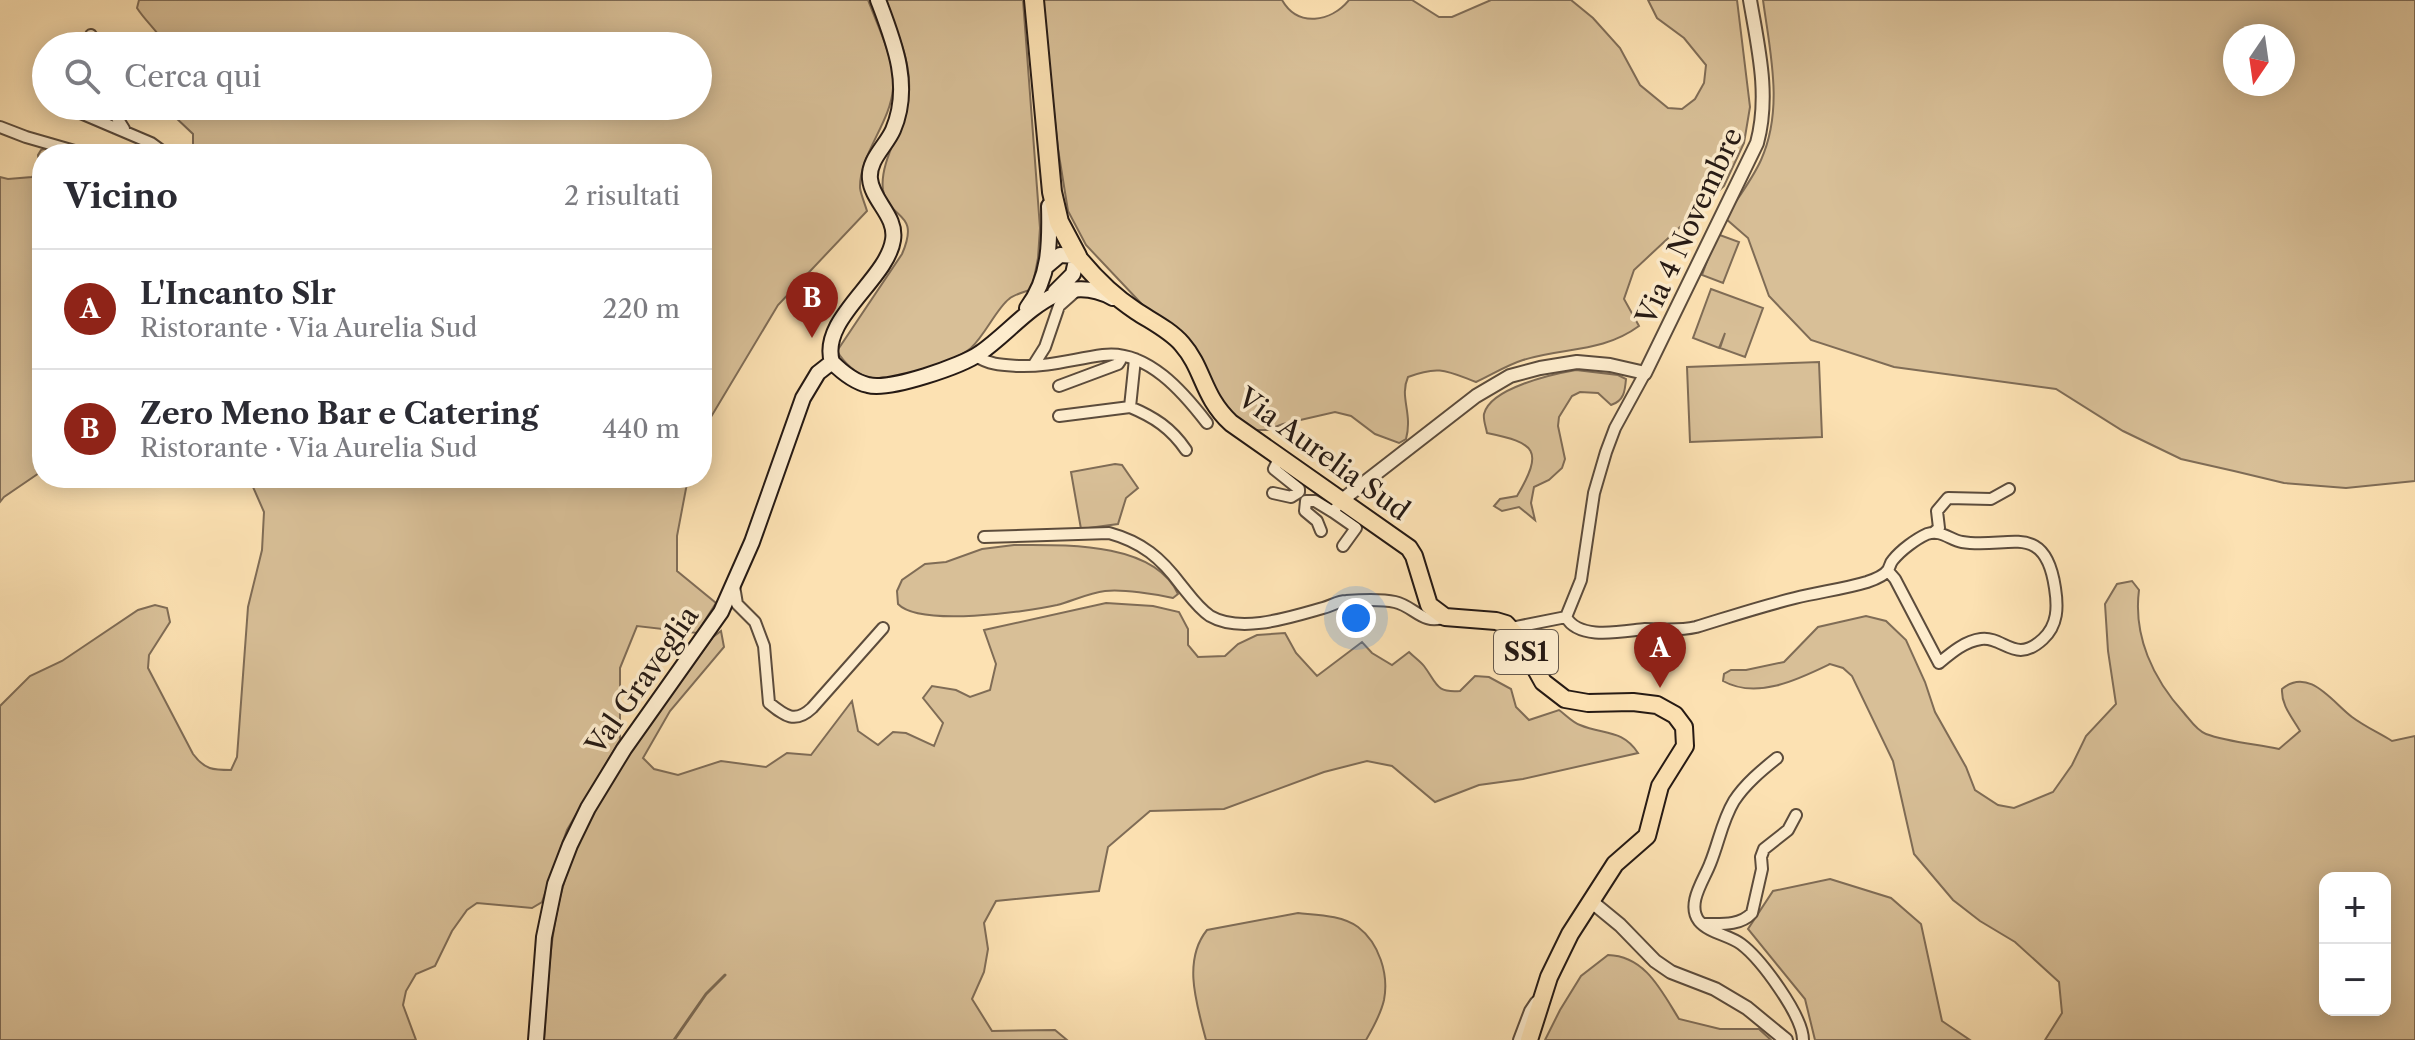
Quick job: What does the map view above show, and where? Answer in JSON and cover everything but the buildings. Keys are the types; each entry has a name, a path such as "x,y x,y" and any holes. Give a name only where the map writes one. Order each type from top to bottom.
{"highway":[{"path":"1034,0 1049,174 1059,222 1077,256"}],"main road":[{"path":"878,0 894,43 902,80 896,120 870,172 872,189 891,221 893,240 885,259 835,330 829,345 832,362 857,381 877,387 944,369 976,356 1073,274 1077,256"},
{"path":"1019,319 1036,294 1047,266 1050,243 1049,174"},
{"path":"1047,266 1060,255 1077,256 1099,282 1134,309"},
{"path":"1047,298 1078,288"},
{"name":"Via Aurelia Sud","path":"1078,288 1105,293 1180,341 1189,353 1207,395 1221,414 1280,457 1337,506 1409,548 1426,598 1434,611 1445,617"},
{"name":"Val Graveglia","path":"536,1040 544,937 555,884 570,845 617,760 706,636 734,586 803,398 818,373 832,362"},
{"name":"SS1","path":"1445,617 1496,621 1511,628 1543,682 1559,695 1588,703 1657,705 1675,715 1684,727 1685,746 1660,786 1647,836 1615,864 1570,934 1543,995 1529,1040"}],"street":[{"name":"Via 4 Novembre","path":"1566,617 1581,580 1594,493 1615,428 1757,143 1764,104 1750,0"},
{"path":"97,120 152,144"},
{"path":"118,120 126,132"},
{"path":"0,127 50,144"},
{"path":"1033,366 1045,347 1059,306 1078,288"},
{"path":"976,356 1000,365 1033,366 1105,354 1135,359 1184,394 1207,423"},
{"path":"1059,386 1110,368 1120,361 1117,355"},
{"path":"1130,407 1135,359"},
{"path":"1337,506 1476,396 1510,376 1577,362 1645,373"},
{"path":"1059,416 1130,407 1170,428 1186,450"},
{"path":"1273,493 1291,497 1299,492 1274,469 1280,457"},
{"path":"1511,628 1566,617 1574,626 1597,632 1680,630 1793,598 1863,583 1888,571 1891,561 1901,552 1939,528 1937,511 1948,498 1991,499 2009,489"},
{"path":"1321,531 1317,521 1305,511 1306,501 1337,506 1356,528 1343,546"},
{"path":"984,537 1109,533 1128,538 1142,544 1165,564 1203,610 1222,621 1239,624 1260,623 1344,601 1394,601 1428,619 1445,617"},
{"path":"1888,571 1939,663 1957,649 1978,639 2021,650 2043,640 2052,629 2057,601 2051,566 2039,549 2032,544 2004,540 1962,542 1933,533"},
{"path":"734,586 737,604 755,622 764,646 769,703 797,719 812,708 883,628"},
{"path":"1408,608 1426,598"},
{"path":"1777,758 1734,801 1719,832 1696,898 1695,912 1702,924 1741,944 1758,959 1799,1019 1803,1040"},
{"path":"1702,924 1725,924 1748,918 1752,913 1764,849 1788,830 1796,815"},
{"path":"1592,902 1655,961 1671,972 1715,989 1747,1008 1786,1040"},
{"path":"1519,1040 1530,1011 1543,995"}],"shaded area":[{"path":"139,0 868,0 889,55 893,88 887,113 861,176 860,188 867,211 778,305 712,415 712,144 193,144 193,134 178,120 712,120 712,32 156,32 137,8"},
{"path":"885,0 1023,0 1040,228 1032,289 1004,303 971,348 922,370 879,379 855,371 837,351 902,254 907,240 906,223 886,200 883,190 888,156 906,111 909,88 903,49"},
{"path":"1042,0 1282,0 1297,15 1315,19 1333,13 1349,0 1412,0 1439,17 1452,17 1491,0 1571,0 1593,18 1620,48 1640,85 1668,108 1682,109 1695,99 1704,83 1706,65 1684,38 1657,18 1648,0 1737,0 1750,107 1744,143 1724,186 1634,270 1624,299 1639,326 1625,335 1597,345 1523,360 1476,382 1435,370 1408,377 1405,391 1408,430 1406,439 1399,443 1375,434 1351,416 1335,412 1267,430 1251,430 1236,420 1154,317 1086,245 1068,211"},
{"path":"1763,0 2415,0 2415,481 2346,488 2284,483 2181,459 2123,431 2056,389 1894,367 1811,340 1769,296 1748,238 1725,218 1749,182 1768,141 1774,101 1772,60"},
{"path":"0,177 32,177 32,478 0,502"},
{"path":"1717,234 1739,242 1723,283 1702,275"},
{"path":"1711,289 1763,308 1745,357 1720,348 1725,333 1719,348 1693,338"},
{"path":"1819,362 1822,437 1690,442 1687,367"},
{"path":"1576,370 1618,375 1626,379 1623,395 1611,405 1598,393 1580,392 1572,396 1559,417 1558,426 1565,459 1562,468 1549,480 1534,487 1531,503 1535,520 1519,507 1502,511 1494,506 1500,499 1517,496 1531,468 1532,458 1525,445 1487,433 1484,414 1489,405 1510,390"},
{"path":"1122,465 1138,488 1126,498 1118,524 1081,529 1071,472"},
{"path":"253,488 686,488 677,536 677,571 716,603 697,633 637,626 620,668 620,740 567,830 542,902 532,908 477,903 467,910 452,931 435,966 416,974 406,991 403,1005 416,1040 0,1040 0,706 30,676 62,661 138,610 155,605 167,608 170,622 149,655 148,668 193,754 210,768 231,770 237,757 248,607 262,550 264,512"},
{"path":"1014,545 1081,547 1128,555 1149,564 1166,577 1178,594 1173,598 1130,591 1105,591 1042,608 974,616 928,615 910,611 898,604 897,591 902,580 925,564 946,562 982,549"},
{"path":"2132,581 2139,590 2139,624 2148,656 2173,700 2203,733 2279,749 2300,731 2285,706 2282,689 2302,682 2320,689 2352,717 2392,741 2415,736 2415,1040 2045,1040 2062,1013 2059,982 2015,942 1953,900 1914,854 1893,761 1852,676 1843,668 1830,664 1791,681 1764,688 1736,686 1723,681 1724,674 1731,670 1784,662 1818,627 1866,616 1886,621 1906,640 1935,712 1966,767 1975,790 1998,805 2014,808 2053,792 2072,765 2086,736 2116,704 2105,604 2117,584"},
{"path":"1106,603 1153,606 1179,612 1188,629 1188,645 1198,657 1225,656 1238,644 1257,635 1285,633 1296,653 1317,676 1362,642 1372,653 1392,665 1409,652 1441,688 1460,691 1475,676 1489,677 1511,689 1516,707 1529,720 1559,710 1580,725 1619,736 1638,753 1523,779 1479,785 1435,802 1392,766 1367,761 1324,772 1224,809 1150,811 1108,847 1099,891 996,901 984,923 988,949 984,972 972,999 992,1031 1055,1030 1067,1040 544,1040 555,925 572,859 600,801 655,716 713,637 721,631 724,647 670,711 643,758 654,769 678,775 721,761 766,767 787,753 811,755 852,701 858,731 878,745 893,732 906,733 934,746 943,723 923,698 932,686 956,690 970,697 990,690 996,664 984,630"},
{"path":"1830,879 1891,898 1921,924 1942,1021 1970,1040 1815,1040 1805,999 1748,929 1773,891"},
{"path":"1298,913 1329,916 1352,923 1377,950 1384,970 1384,1000 1366,1040 1206,1040 1193,969 1199,942 1207,930"},
{"path":"1608,955 1632,961 1651,976 1679,1019 1720,1029 1759,1029 1771,1040 1545,1040 1581,976"}],"waterway":[{"path":"674,1040 706,994 725,975"}],"place":[{"name":"Zero Meno Bar e Catering","path":"812,338"},
{"name":"L'Incanto Slr","path":"1660,688"}]}
